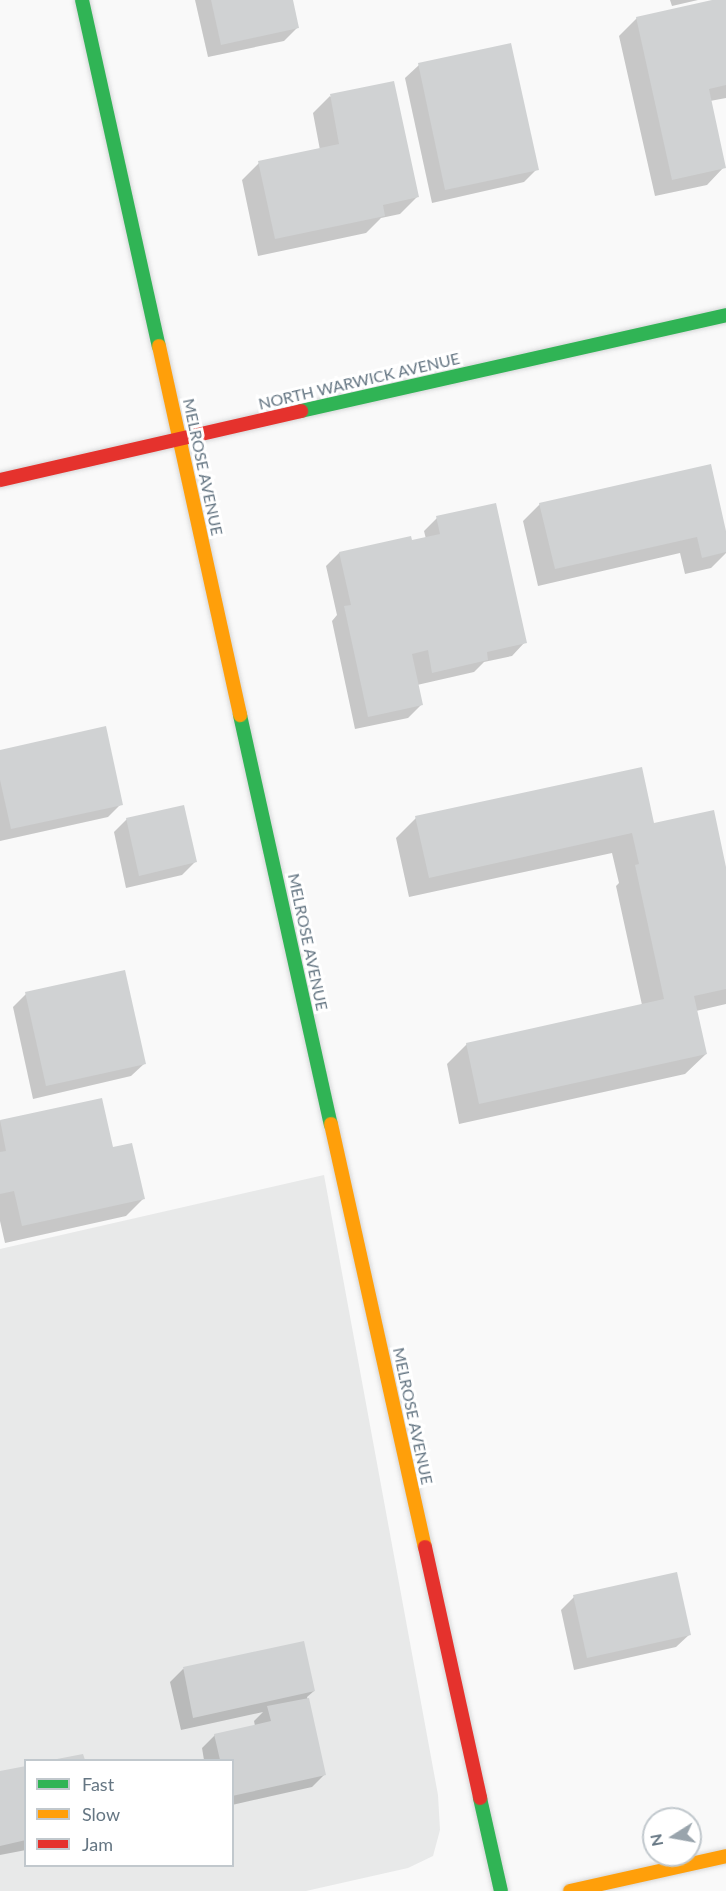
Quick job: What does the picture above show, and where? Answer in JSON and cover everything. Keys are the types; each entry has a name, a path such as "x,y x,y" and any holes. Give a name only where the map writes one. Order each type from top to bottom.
{"street":[{"name":"MELROSE AVENUE","path":"82,0 501,1891"},
{"name":"NORTH WARWICK AVENUE","path":"0,480 726,315"},
{"path":"570,1891 726,1856"}],"shaded area":[{"path":"324,1175 438,1795 440,1830 433,1856 408,1868 306,1891 0,1891 0,1249"}],"building":[{"path":"211,0 293,0 299,28 221,45"},
{"path":"712,0 726,0 726,85 709,89 726,168 672,180 636,17"},
{"path":"511,43 539,170 445,190 418,63"},
{"path":"394,81 419,197 383,205 385,216 275,239 258,161 339,144 330,94"},
{"path":"711,464 726,531 726,552 702,558 697,537 555,569 539,503"},
{"path":"496,503 527,643 487,652 488,660 432,673 428,650 412,654 423,705 368,717 344,606 351,605 339,552 411,536 412,540 440,534 436,516"},
{"path":"106,726 123,805 11,829 0,780 0,750"},
{"path":"642,767 654,823 714,810 726,867 726,989 694,996 707,1054 479,1104 466,1043 664,999 635,865 639,864 632,833 429,878 415,816"},
{"path":"184,805 197,862 139,876 126,818"},
{"path":"125,970 146,1064 46,1086 25,992"},
{"path":"102,1098 113,1147 132,1143 145,1199 22,1226 14,1191 0,1194 0,1152 6,1151 0,1120"},
{"path":"677,1572 691,1635 587,1658 573,1595"},
{"path":"304,1641 315,1691 193,1718 183,1667"},
{"path":"309,1698 326,1775 234,1796 234,1759 220,1759 214,1734 271,1721 267,1706"},
{"path":"83,1754 85,1759 57,1759"},
{"path":"24,1766 24,1840 0,1846 0,1771"}],"traffic: fast":[{"path":"82,0 159,346"},
{"path":"301,411 726,315"},
{"path":"240,715 331,1124"},
{"path":"480,1798 501,1891"}],"traffic: slow":[{"path":"159,346 240,715"},
{"path":"331,1124 425,1547"},
{"path":"570,1891 726,1856"}],"traffic: jam":[{"path":"0,480 301,411"},
{"path":"425,1547 480,1798"}]}
